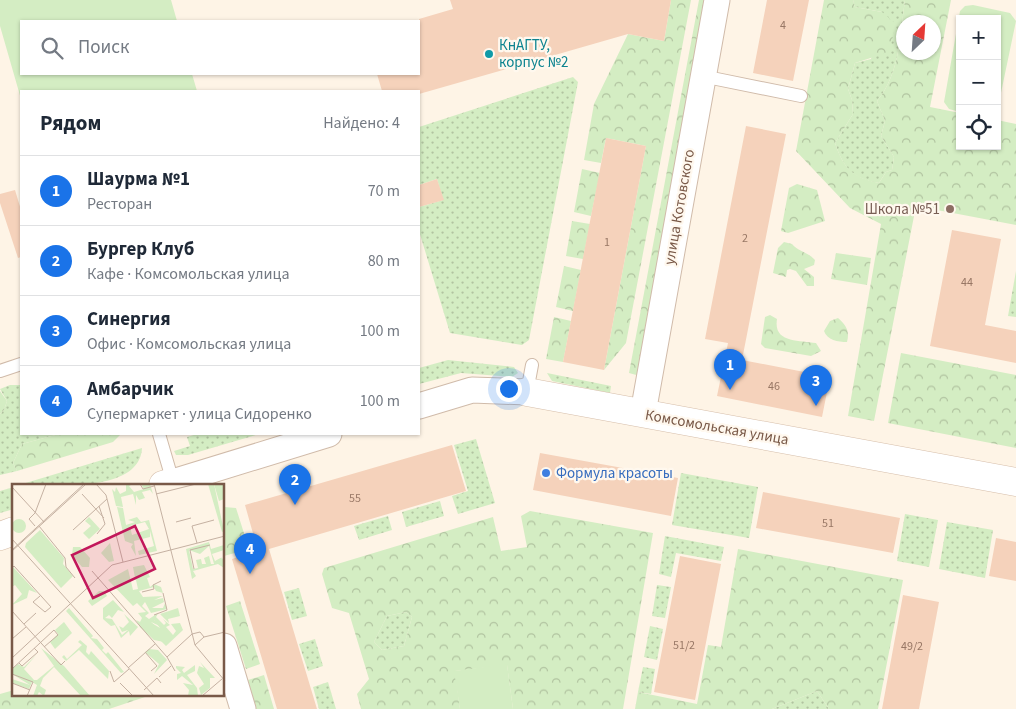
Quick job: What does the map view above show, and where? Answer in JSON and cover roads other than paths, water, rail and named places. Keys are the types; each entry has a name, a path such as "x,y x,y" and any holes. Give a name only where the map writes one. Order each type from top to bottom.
{"street":[{"name":"улица Котовского","path":"643,413 717,0"},
{"name":"Комсомольская улица","path":"420,406 472,390 527,392 1016,482"},
{"path":"170,484 327,435"},
{"path":"225,649 243,709"}],"lane":[{"path":"702,76 801,96"},
{"path":"0,371 20,364"},
{"path":"527,392 532,365"},
{"path":"157,435 170,484"}],"place":[{"name":"КнАГТУ, корпус №2","path":"489,54"},
{"name":"Школа №51","path":"950,209"},
{"name":"Шаурма №1","path":"730,390"},
{"name":"Синергия","path":"816,406"},
{"name":"Формула красоты","path":"546,473"},
{"name":"Бургер Клуб","path":"295,505"},
{"name":"Амбарчик","path":"250,574"}]}
